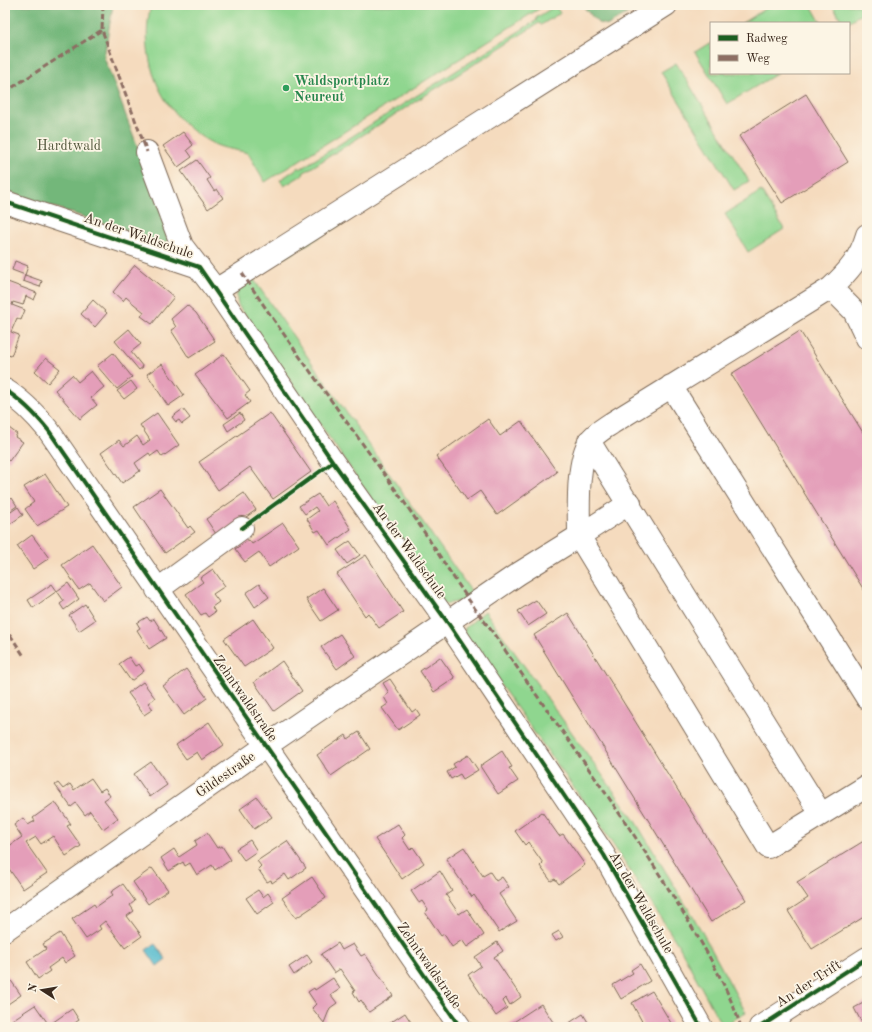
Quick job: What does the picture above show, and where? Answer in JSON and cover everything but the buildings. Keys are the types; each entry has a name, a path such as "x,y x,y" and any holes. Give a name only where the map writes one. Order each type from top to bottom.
{"street":[{"path":"216,290 666,5"},
{"path":"147,152 182,246 199,267"},
{"name":"An der Waldschule","path":"5,202 199,267 333,462 448,623 604,855 701,1027"},
{"path":"867,236 862,251 846,273 831,288 612,423 589,441 581,470 578,536 768,847 867,786"},
{"path":"831,288 854,311 867,338"},
{"path":"671,386 867,698"},
{"name":"Zehntwaldstraße","path":"5,390 18,398 50,431 460,1027"},
{"path":"589,441 630,503 822,814"},
{"name":"Gildestraße","path":"5,930 266,746 518,574 630,503"},
{"path":"158,590 242,528"},
{"name":"An der Trift","path":"760,1027 867,958"}],"green space":[{"name":"Hardtwald","path":"5,5 113,5 104,57 171,236 166,244 5,191"},
{"name":"Waldsportplatz Neureut","path":"151,5 545,5 265,182 248,153 216,145 197,134 168,104 158,87 151,67 148,47 148,26"},
{"path":"582,5 641,5 608,25 598,23"},
{"path":"771,5 811,5 820,22 744,22"},
{"path":"832,5 867,5 867,10 849,22 842,22"},
{"path":"555,6 560,13 541,25 539,23 284,186 280,180 299,167 300,169 537,20 536,18"},
{"path":"710,43 710,74 776,74 727,104 695,52"},
{"path":"676,63 749,181 734,190 661,72"},
{"path":"761,191 784,229 748,252 725,214"},
{"path":"342,218 345,222 252,277 473,594 463,601 444,604 238,305 238,290 247,278"},
{"path":"485,611 635,821 701,930 746,1013 722,1026 679,946 599,823 464,634 465,628"}],"water":[{"path":"155,944 166,959 157,966 146,950"}],"marked path":[{"path":"103,5 102,30 147,152"},
{"path":"5,92 102,30"},
{"path":"242,273 301,359 402,499 467,598 491,630 650,859 710,958 727,992 741,1027"},
{"path":"5,627 24,656"}],"cycle path":[{"path":"5,202 199,267 333,462 448,623 604,855 701,1027"},
{"path":"5,390 29,409 49,431 460,1027"},
{"path":"242,528 333,462"},
{"path":"760,1027 867,958"}],"place":[{"name":"Waldsportplatz Neureut","path":"286,88"}]}
